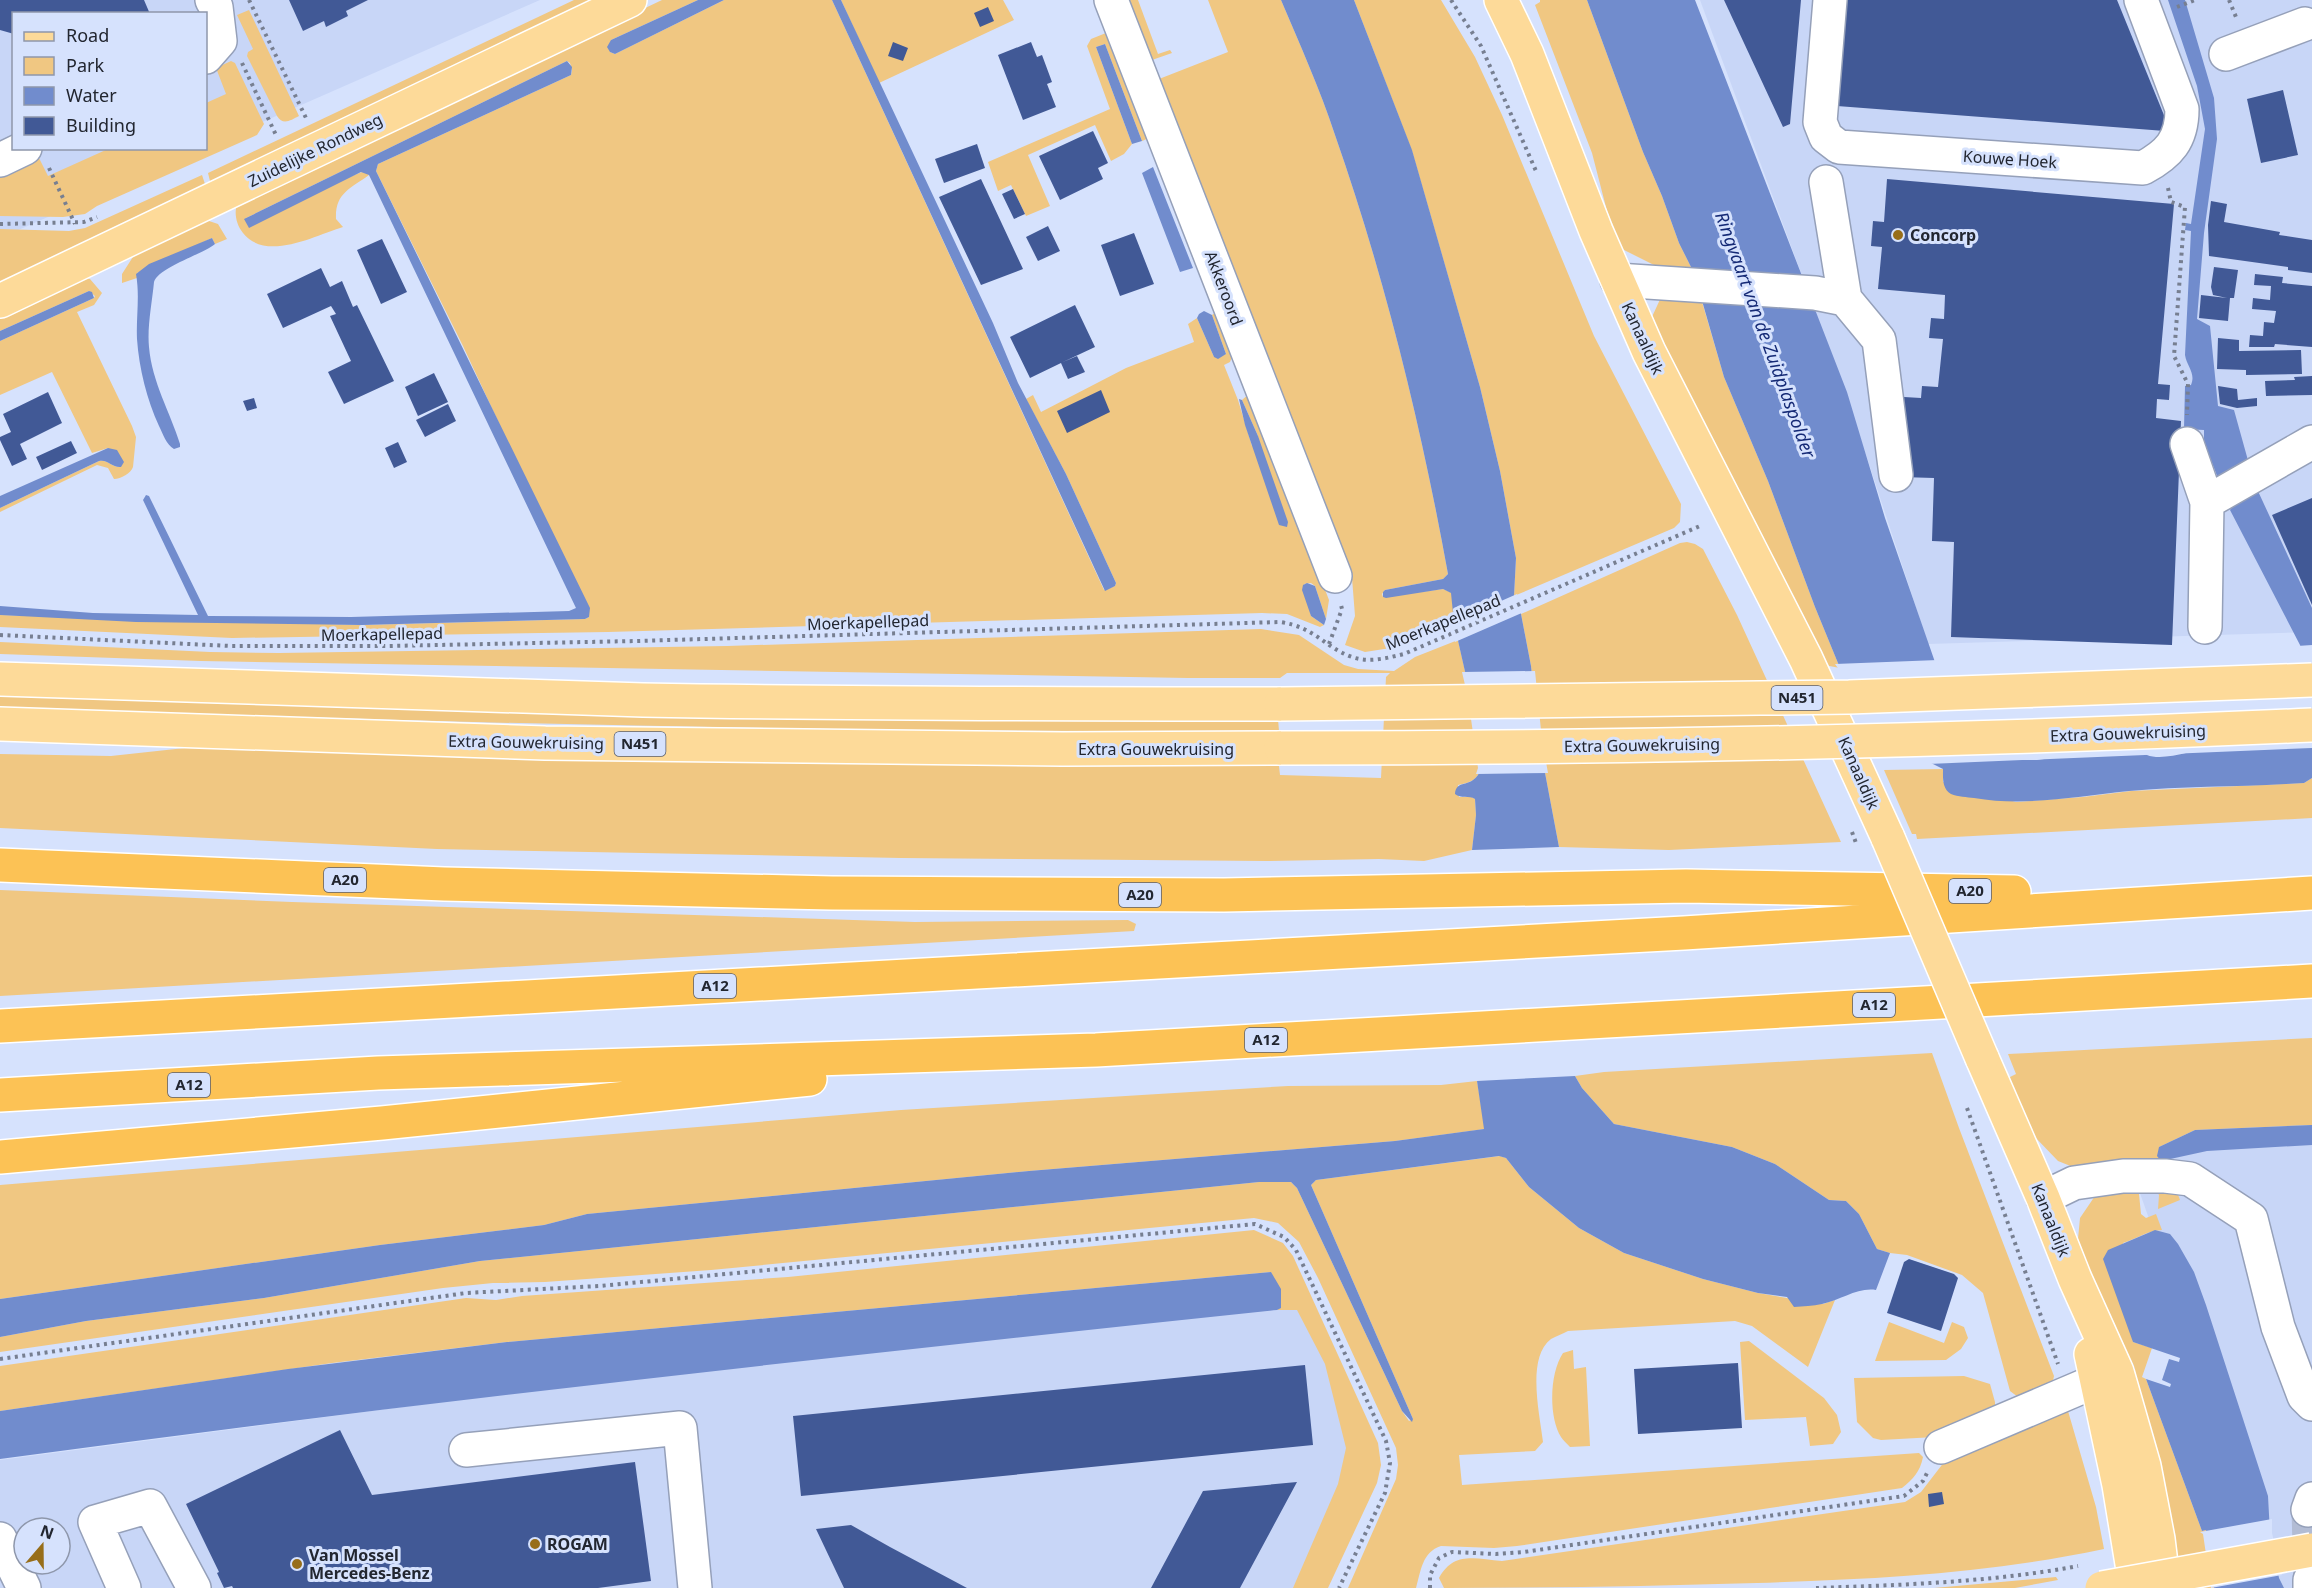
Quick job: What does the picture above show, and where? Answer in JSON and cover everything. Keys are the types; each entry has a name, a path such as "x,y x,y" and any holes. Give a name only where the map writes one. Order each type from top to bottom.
{"highway":[{"name":"A20","path":"0,865 444,884 832,894 1224,896 1686,886 2253,897"},
{"name":"A12","path":"0,1026 1684,933 2312,893"},
{"name":"A12","path":"0,1095 378,1073 1096,1050 2312,981"},
{"path":"0,1157 382,1123 1096,1050"}],"main road":[{"name":"Zuidelijke Rondweg","path":"0,301 630,0"},
{"name":"Kanaaldijk","path":"1501,0 1527,54 1617,280 1691,437 1806,659 1888,838 2043,1198 2075,1279 2094,1381 2119,1485 2136,1588"},
{"name":"Kanaaldijk","path":"1512,0 1527,54"},
{"name":"N451","path":"0,679 668,700 1281,704 1849,697 2312,680"},
{"name":"Extra Gouwekruising","path":"0,724 545,743 1063,749 1617,746 2154,732 2312,725"},
{"name":"Kanaaldijk","path":"2094,1381 2144,1466 2158,1539 2164,1588"},
{"path":"2102,1588 2310,1573"}],"street":[{"path":"212,0 216,7 212,49"},
{"name":"Akkeroord","path":"1111,0 1335,576"},
{"name":"Kouwe Hoek","path":"1830,0 1820,122 1827,137 1839,147 2143,168 2161,158"},
{"path":"2155,5 2182,109 2182,125 2176,141 2161,158"},
{"path":"2226,54 2305,24"},
{"path":"0,160 35,154"},
{"path":"1826,182 1830,296 1879,340 1896,475"},
{"name":"Kanaaldijk","path":"1617,280 1830,296"},
{"path":"2187,432 2207,502 2205,627"},
{"path":"2207,502 2312,442"},
{"path":"2043,1198 2074,1183 2123,1176 2165,1176 2190,1179 2251,1219 2278,1327 2304,1396 2312,1404"},
{"path":"1941,1447 2094,1381"},
{"path":"466,1450 680,1428 695,1588"},
{"path":"124,1588 95,1522 150,1506 194,1588"},
{"path":"0,1539 24,1588"}],"path":[{"name":"Zuidelijke Rondweg","path":"249,0 308,120 297,126"},
{"path":"2155,5 2194,0"},
{"path":"2229,0 2234,12"},
{"path":"212,49 240,59 276,136"},
{"name":"Zuidelijke Rondweg","path":"266,141 287,131"},
{"path":"35,154 74,222"},
{"path":"2161,158 2171,202 2185,207 2174,356 2188,384 2187,432"},
{"path":"0,224 84,222 103,216"},
{"name":"Moerkapellepad","path":"0,635 231,646 387,646 1280,622 1300,626 1353,657 1377,660 1404,654 1700,526"},
{"path":"1329,644 1342,609 1335,576"},
{"path":"1965,1101 2094,1381"},
{"path":"0,1359 466,1293 599,1286 1255,1224 1284,1237 1296,1250 1386,1441 1390,1463 1385,1493 1340,1588"},
{"path":"1430,1588 1430,1575 1439,1558 1452,1552 1496,1554 1524,1552 1904,1496 1923,1480 1941,1447"},
{"path":"1816,1588 1922,1583 2078,1566"}],"shaded area":[{"path":"0,0 540,0 207,147 207,12 12,12 12,150 201,150 0,238"},
{"path":"1700,0 2312,0 2312,632 1928,644 1848,400"},
{"path":"2312,1134 2312,1588 2251,1588 2243,1486 2122,1142"},
{"path":"1300,1303 1330,1359 1366,1472 1303,1588 0,1588 0,1460 645,1375"}],"green space":[{"path":"574,0 598,0 211,185 208,173"},
{"path":"662,0 698,0 611,40 610,52 615,54 724,0 832,0 1104,590 1115,586 1116,583 1066,474 1026,399 1033,395 1041,412 1126,368 1194,342 1188,324 1197,318 1214,357 1226,354 1212,315 1218,311 1234,352 1230,362 1224,365 1252,446 1258,436 1242,400 1250,393 1329,600 1326,619 1315,586 1311,583 1304,584 1311,616 1324,625 1320,627 1287,614 1262,613 608,632 232,638 0,627 0,615 362,625 585,619 589,617 463,346 376,171 378,164 571,75 570,63 567,61 244,219 362,172 367,173 369,175 345,192 338,203 336,219 343,227 291,244 264,246 243,233 236,219 236,206 237,202"},
{"path":"841,0 1003,0 1014,20 879,83"},
{"path":"1129,0 1138,0 1158,54 1170,50 1172,53 1152,60"},
{"path":"1208,0 1281,0 1329,118 1386,297 1414,407 1448,574 1443,579 1385,590 1382,594 1383,597 1443,589 1452,593 1454,623 1397,647 1365,652 1345,645 1355,616 1352,578 1159,79 1228,52"},
{"path":"1354,0 1441,0 1475,57 1502,115 1594,336 1681,504 1680,522 1674,528 1514,596 1516,558 1500,471 1480,387 1412,151"},
{"path":"1540,0 1587,0 1643,152 1679,243 1694,273 1664,270 1622,249 1607,211 1592,153 1535,5"},
{"path":"249,10 299,116 290,120 279,119 247,56 248,52 253,49 237,15"},
{"path":"1111,31 1149,138 1142,141 1105,44 1096,47 1132,144 1124,154 1111,161 1095,125 1028,155 1050,206 1026,216 1011,185 998,191 988,162 1110,109 1087,46 1091,39"},
{"path":"231,61 235,63 264,124 257,135 97,206 85,214 63,217 0,216 0,172 37,154 48,176 106,150 207,150 207,103 226,94 216,68"},
{"path":"202,175 206,187 0,284 0,229 69,231 85,228"},
{"path":"206,220 218,224 227,239 215,244 212,238 137,273 137,278 122,283 122,274 138,249"},
{"path":"81,276 90,279 102,293 94,305 77,312 136,437 133,467 125,475 114,479 108,468 97,465 0,512 0,508 99,461 121,467 108,448 92,453 52,372 0,395 0,341 95,296 89,291 0,331 0,314"},
{"path":"1663,293 1700,295 1724,377 1768,481 1840,668 1824,665 1651,319"},
{"path":"1687,542 1703,549 1737,615 1841,842 1669,850 1559,847 1539,741 1531,666 1521,614 1680,543"},
{"path":"1261,629 1299,635 1344,665 1358,669 1394,671 1415,657 1458,640 1471,698 1481,769 1472,780 1458,785 1459,797 1475,799 1476,815 1472,850 1424,861 901,858 437,849 0,828 0,754 111,756 194,747 752,763 1279,766 1280,775 1381,778 1386,677 1390,673 1287,673 1280,678 1188,678 201,661 0,654 0,642 279,653 727,646"},
{"path":"0,695 1278,719 1279,731 799,729 320,718 0,707"},
{"path":"1943,769 1943,782 2016,802 2131,791 2304,783 2312,778 2312,818 1917,839 1916,834 1912,834 1884,770"},
{"path":"0,890 915,922 1128,920 1136,924 1134,931 0,996"},
{"path":"2312,1038 2312,1125 2195,1130 2159,1147 2161,1161 2073,1167 2058,1161 2033,1135 2008,1078 2016,1074 2008,1054"},
{"path":"1932,1053 2054,1376 2052,1385 2022,1400 2010,1391 1983,1293 1962,1275 1907,1255 1877,1249 1859,1214 1846,1201 1829,1200 1775,1164 1732,1147 1614,1124 1582,1088 1575,1076 1604,1072"},
{"path":"1477,1081 1485,1129 1395,1141 1029,1171 587,1214 544,1225 380,1245 0,1299 0,1185 901,1110 1288,1086 1441,1085"},
{"path":"1500,1156 1506,1158 1529,1187 1579,1228 1624,1253 1703,1279 1758,1293 1823,1304 1835,1300 1808,1367 1752,1326 1735,1321 1568,1331 1553,1338 1543,1348 1537,1373 1536,1387 1543,1442 1535,1451 1459,1455 1462,1485 1919,1453 1923,1457 1916,1475 1902,1488 1517,1546 1494,1548 1441,1546 1426,1557 1416,1588 1348,1588 1396,1479 1398,1465 1396,1448 1318,1278 1299,1242 1278,1223 1254,1218 711,1270 443,1288 0,1352 0,1337 86,1321 264,1298 480,1261 1259,1182 1291,1182 1297,1188 1402,1411 1409,1421 1413,1419 1311,1185 1316,1180"},
{"path":"2174,1184 2180,1200 2158,1209 2159,1195 2156,1190 2142,1190 2139,1194 2141,1214 2146,1218 2156,1214 2162,1230 2147,1233 2123,1243 2133,1342 2152,1348 2142,1377 2146,1379 2202,1531 2206,1530 2214,1588 2173,1588 2115,1335 2078,1239 2080,1218 2097,1193"},
{"path":"1254,1230 1283,1243 1293,1256 1378,1443 1381,1465 1377,1483 1328,1588 1293,1588 1338,1484 1346,1448 1325,1364 1297,1310 1277,1310 1281,1307 1271,1272 507,1342 332,1363 0,1411 0,1366 466,1298 496,1300 522,1296 788,1277"},
{"path":"1889,1322 1944,1343 1952,1322 1964,1327 1968,1338 1961,1349 1946,1360 1875,1361"},
{"path":"1749,1341 1824,1398 1837,1415 1841,1432 1833,1444 1810,1446 1806,1417 1745,1420 1740,1342"},
{"path":"1573,1350 1574,1369 1586,1367 1590,1446 1570,1447 1561,1437 1554,1418 1552,1394 1555,1371 1563,1353"},
{"path":"1964,1376 1990,1384 1995,1402 1995,1414 1935,1437 1881,1440 1873,1438 1857,1422 1854,1378"},
{"path":"2068,1411 2096,1507 2104,1549 1974,1570 1845,1580 1639,1586 1444,1588 1439,1578 1445,1569 1458,1560 1474,1558 1502,1561 1905,1502 1921,1492 1948,1457"},
{"path":"2056,1577 2058,1580 2015,1588 1934,1588"}],"water":[{"path":"698,0 724,0 615,54 607,47 611,40"},
{"path":"832,0 841,0 993,323 1018,383 1066,474 1116,583 1115,586 1105,591"},
{"path":"1281,0 1354,0 1412,150 1480,387 1500,471 1516,558 1514,596 1521,614 1531,666 1539,741 1559,847 1472,850 1476,815 1475,799 1455,794 1458,786 1474,780 1481,769 1471,698 1454,623 1451,593 1443,589 1383,597 1385,590 1443,579 1448,574 1414,407 1386,297 1329,118"},
{"name":"Ringvaart van de Zuidplaspolder","path":"1587,0 1695,0 1847,392 1885,518 1936,665 1840,668 1768,481 1724,377 1694,273 1679,243 1643,152"},
{"path":"2168,0 2185,0 2214,98 2217,139 2204,233 2197,319 2210,326 2218,406 2234,410 2249,464 2219,481 2204,442 2204,430 2184,429 2185,386 2191,385 2192,381 2192,373 2185,355 2191,231 2185,230 2186,223 2191,224 2205,129 2197,86"},
{"path":"1105,44 1142,141 1132,144 1096,47"},
{"path":"567,61 572,67 571,75 378,164 376,171 590,608 589,617 585,619 362,625 136,622 0,615 0,606 93,613 198,615 143,500 146,495 149,496 208,616 351,617 569,611 576,608 369,175 361,172 249,228 244,219"},
{"path":"1153,167 1193,268 1180,272 1142,173"},
{"path":"212,238 215,244 172,266 154,282 149,323 149,347 157,385 180,444 180,447 174,449 165,439 155,416 142,372 137,339 136,274 149,264"},
{"path":"89,291 92,292 94,298 0,341 0,331"},
{"path":"1204,311 1212,315 1226,354 1218,359 1214,357 1197,318"},
{"path":"1239,399 1242,400 1258,436 1288,522 1287,527 1279,525 1245,425"},
{"path":"108,448 117,450 124,462 121,467 99,461 0,508 0,496"},
{"path":"2257,489 2312,608 2312,778 2304,783 2149,789 2032,801 1993,800 1960,796 1948,792 1944,783 1943,769 1931,763 1988,743 2003,760 2037,760 2137,746 2147,755 2161,757 2179,755 2224,742 2303,710 2304,657 2300,645 2230,510 2240,496"},
{"path":"1307,583 1315,586 1326,619 1324,625 1311,616 1302,590 1303,585"},
{"path":"1575,1076 1582,1088 1614,1124 1732,1147 1775,1164 1829,1200 1846,1201 1859,1214 1877,1249 1890,1253 1876,1290 1863,1290 1822,1304 1794,1307 1787,1297 1758,1293 1703,1279 1624,1253 1579,1228 1529,1187 1506,1158 1499,1156 1316,1180 1311,1185 1413,1419 1412,1422 1402,1411 1297,1188 1291,1182 1259,1182 480,1261 264,1298 86,1321 0,1337 0,1299 380,1245 544,1225 587,1214 1029,1171 1395,1141 1484,1129 1477,1081"},
{"path":"2312,1125 2312,1145 2207,1151 2161,1161 2157,1156 2159,1147 2195,1130"},
{"path":"2155,1230 2170,1234 2178,1244 2194,1272 2206,1305 2268,1496 2270,1533 2279,1578 2284,1588 2214,1588 2206,1530 2202,1531 2146,1379 2170,1387 2171,1384 2162,1380 2169,1359 2179,1362 2180,1358 2133,1342 2103,1259 2108,1250"},
{"path":"1271,1272 1281,1289 1281,1308 1277,1310 478,1398 0,1459 0,1411 288,1369 507,1342"}],"pier":[{"path":"1517,594 1524,612 1455,642 1451,623"},
{"path":"2312,645 2312,748 1928,764 1929,758 1934,757 1937,726 1944,716 1955,709 1975,708 1984,714 1989,726 1993,749 2004,757 2041,755 2063,720 2082,717 2117,717 2148,752 2189,751 2194,746 2207,713 2301,708 2301,657 2297,646"},
{"path":"1938,660 1939,665 1936,668 1840,671 1835,664"},
{"path":"1535,671 1548,773 1476,774 1478,768 1462,672"},
{"path":"2272,1519 2272,1533 2282,1575 2211,1588 2203,1534 2200,1532"}],"building":[{"path":"0,0 144,0 149,12 12,12 12,33 0,30"},
{"path":"289,0 368,0 346,11 348,16 326,27 324,21 303,31"},
{"path":"1724,0 1801,0 1790,124 1783,127"},
{"path":"1842,0 2117,0 2168,125 2165,131 1837,106"},
{"path":"988,7 994,21 980,27 974,13"},
{"path":"893,42 908,48 903,61 888,56"},
{"path":"1031,42 1037,57 1042,55 1052,82 1047,84 1056,107 1023,120 998,55"},
{"path":"2283,90 2298,155 2261,163 2247,99"},
{"path":"1093,131 1108,163 1098,168 1103,179 1060,200 1039,156"},
{"path":"977,144 985,168 944,183 935,159"},
{"path":"981,179 1023,269 981,285 939,197"},
{"path":"1887,179 2174,204 2158,384 2170,385 2169,400 2157,399 2156,418 2181,421 2172,645 1951,637 1954,542 1932,541 1934,478 1901,477 1904,397 1921,398 1922,386 1938,387 1943,339 1929,338 1931,318 1944,319 1945,295 1878,289 1882,247 1871,246 1873,221 1884,222"},
{"path":"1013,189 1025,214 1014,219 1002,194"},
{"path":"2211,201 2227,204 2224,222 2312,240 2312,273 2288,270 2288,267 2209,256 2208,225"},
{"path":"1048,226 1060,251 1038,261 1026,237"},
{"path":"1134,233 1154,284 1120,296 1101,245"},
{"path":"382,239 407,292 381,304 357,250"},
{"path":"2214,267 2238,270 2234,298 2230,298 2228,321 2199,318 2201,295 2227,298 2213,295 2211,287"},
{"path":"321,268 330,287 342,281 353,307 357,305 394,381 344,404 328,372 351,361 330,316 336,314 331,306 283,328 267,294"},
{"path":"2255,274 2283,277 2282,283 2312,286 2312,347 2275,344 2274,347 2249,347 2250,335 2263,336 2264,322 2274,323 2276,311 2252,309 2253,298 2270,300 2271,286 2254,285"},
{"path":"1075,305 1095,347 1063,362 1077,356 1085,372 1068,379 1061,363 1030,378 1010,337"},
{"path":"2218,338 2239,340 2239,351 2301,350 2302,374 2246,375 2246,370 2217,369"},
{"path":"434,373 448,402 418,416 405,387"},
{"path":"2312,376 2312,395 2266,396 2265,381 2295,380 2294,377"},
{"path":"2218,386 2237,389 2238,400 2257,398 2257,406 2237,408 2220,404"},
{"path":"1101,390 1110,412 1067,433 1057,411"},
{"path":"48,392 62,423 20,444 27,459 12,466 0,440 0,437 11,432 3,414"},
{"path":"254,398 257,408 247,411 243,401"},
{"path":"448,404 456,421 425,437 416,420"},
{"path":"71,441 77,453 42,470 36,457"},
{"path":"398,442 407,462 394,468 385,448"},
{"path":"2312,498 2312,605 2272,515"},
{"path":"1909,1259 1954,1274 1958,1278 1941,1331 1887,1313 1904,1262"},
{"path":"1738,1363 1742,1428 1638,1434 1634,1369"},
{"path":"1305,1365 1313,1445 801,1496 793,1416"},
{"path":"340,1430 372,1495 635,1462 651,1581 598,1588 233,1588 232,1586 224,1588 217,1573 219,1572 186,1504"},
{"path":"1297,1482 1240,1588 1151,1588 1203,1491"},
{"path":"1942,1492 1944,1504 1929,1507 1928,1494"},
{"path":"851,1525 967,1588 844,1588 816,1529"}],"tunnel":[{"path":"2308,1510 2310,1580"}],"place":[{"name":"Concorp","path":"1898,235"},
{"name":"ROGAM","path":"535,1544"},
{"name":"Van Mossel Mercedes-Benz","path":"297,1564"}]}
